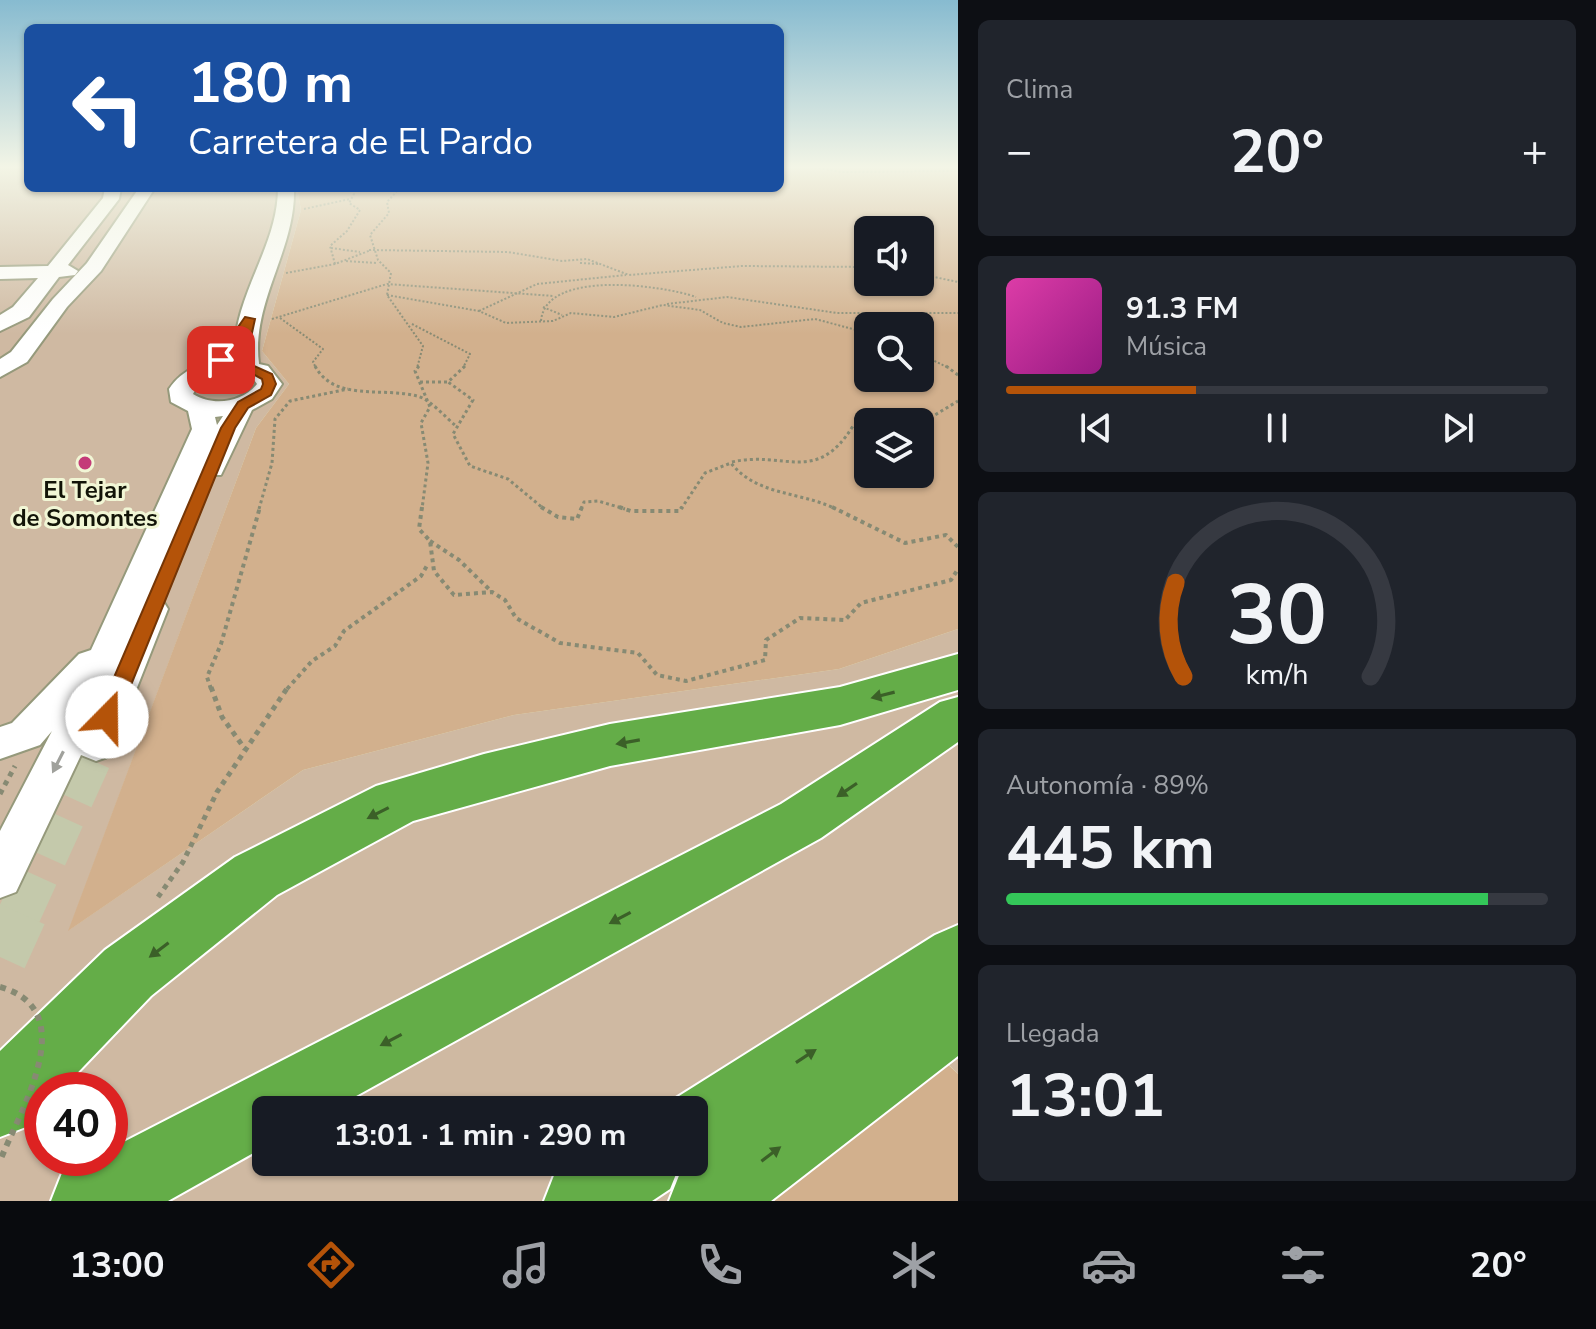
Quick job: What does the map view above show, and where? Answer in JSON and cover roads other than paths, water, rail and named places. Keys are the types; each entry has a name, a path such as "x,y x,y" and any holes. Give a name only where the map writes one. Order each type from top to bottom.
{"highway":[{"path":"0,1101 128,973 256,876 396,803 484,776 610,745 840,706 958,672"},
{"path":"90,1201 801,821 958,716"},
{"path":"708,1120 958,957"},
{"path":"708,1201 958,1013"},
{"path":"583,1201 621,1176"}],"street":[{"path":"0,324 21,312 94,222"},
{"path":"82,270 104,222"},
{"path":"0,370 19,357 120,222"},
{"path":"248,368 244,342 249,319 284,222"},
{"path":"0,273 82,270"},
{"path":"213,369 249,319"},
{"path":"248,368 267,377 270,384 266,392 243,405 200,408 180,397 180,389 186,381 213,369 248,368"},
{"path":"96,745 228,428 243,405"},
{"path":"0,877 67,743 195,458 205,429 200,408"},
{"path":"0,743 26,734 38,724 111,642"}],"tunnel":[{"path":"19,915 96,745"},
{"path":"0,957 20,913"}],"place":[{"name":"El Tejar de Somontes","path":"85,463"}]}
